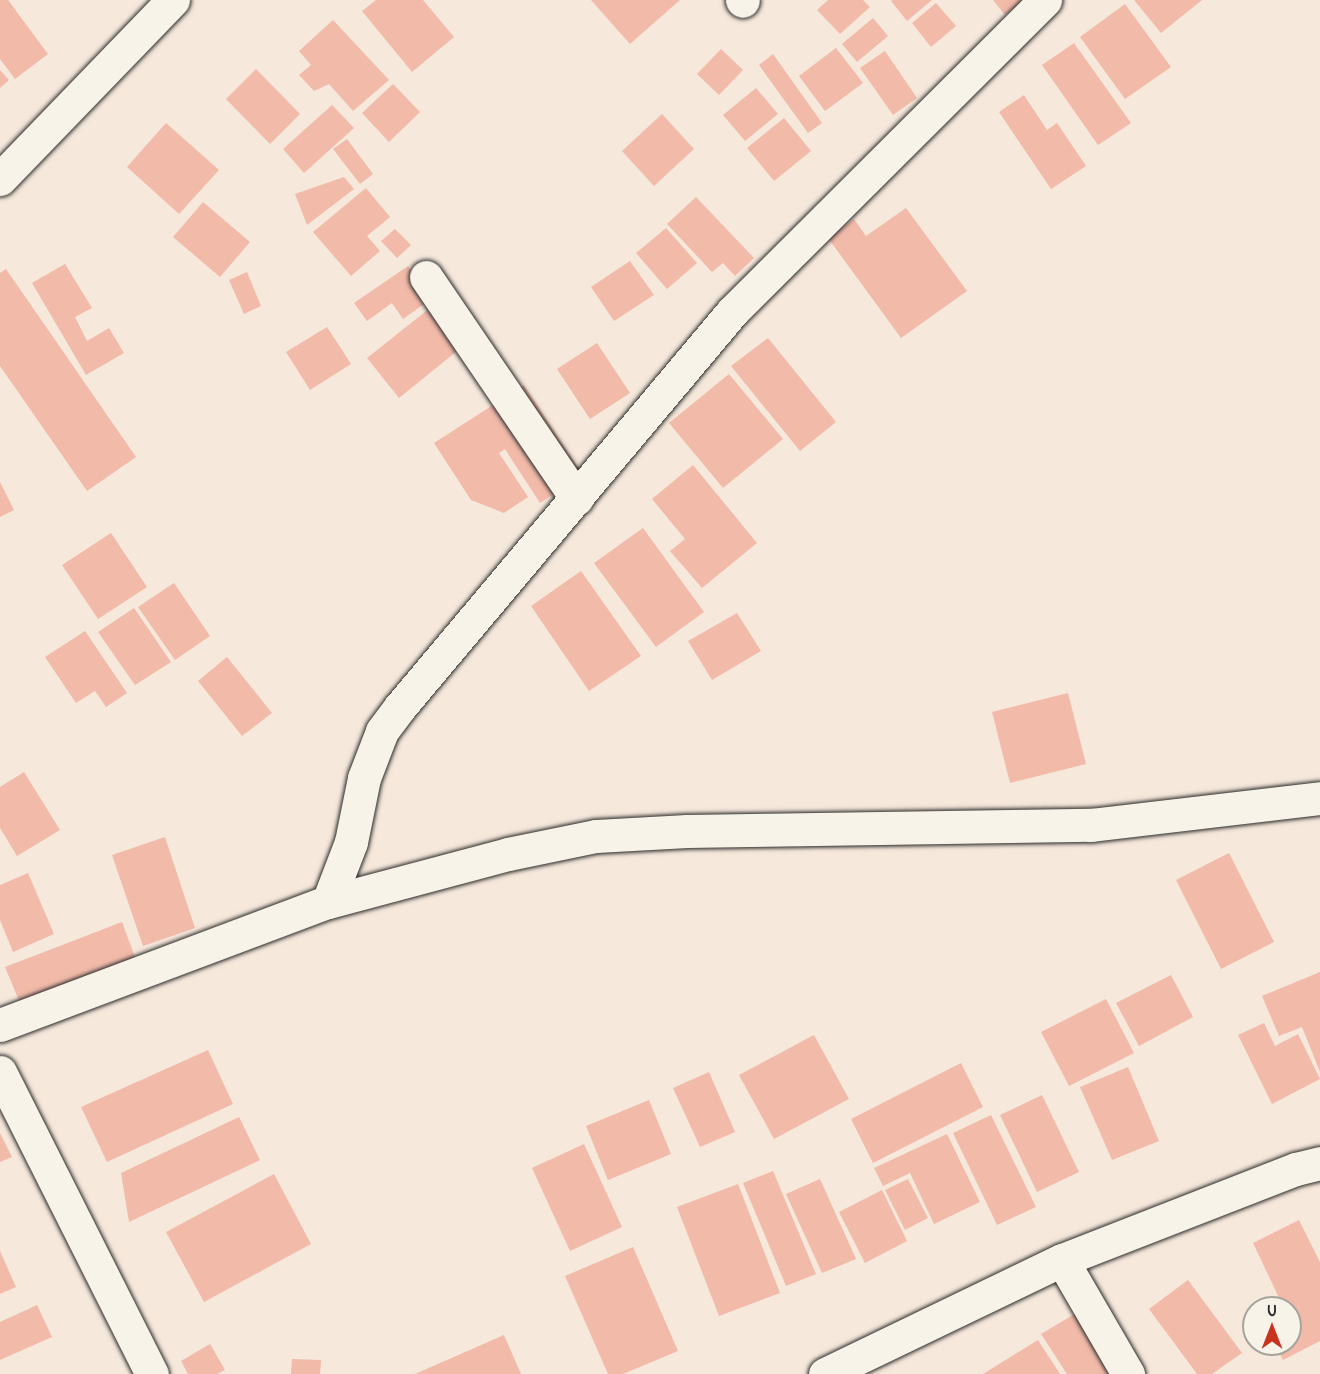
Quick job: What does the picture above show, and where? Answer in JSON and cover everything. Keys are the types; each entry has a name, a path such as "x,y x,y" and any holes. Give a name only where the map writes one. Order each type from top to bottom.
{"street":[{"path":"0,179 173,0"},
{"path":"328,902 351,842 364,778 382,731 732,312 1045,0"},
{"path":"426,277 577,499"},
{"path":"0,1024 328,902 508,854 596,836 687,831 1091,825 1320,798"},
{"path":"0,1072 152,1374"},
{"path":"845,1370 1062,1260 1296,1169 1320,1163"},
{"path":"1062,1260 1128,1374"}],"building":[{"path":"0,0 8,0 48,54 15,79 0,59"},
{"path":"376,0 423,0 454,37 412,72 362,11"},
{"path":"591,0 680,0 630,44"},
{"path":"828,0 863,0 870,7 840,34 817,10"},
{"path":"932,0 907,21 891,1"},
{"path":"993,0 1025,0 1005,15"},
{"path":"1134,0 1202,0 1161,33"},
{"path":"936,3 956,26 931,47 912,23"},
{"path":"1125,4 1171,67 1125,99 1080,37"},
{"path":"873,18 888,36 857,62 842,44"},
{"path":"333,20 389,80 353,111 329,84 314,91 299,75 311,65 299,51"},
{"path":"1074,43 1131,123 1098,145 1042,65"},
{"path":"836,48 863,83 825,111 799,76"},
{"path":"721,49 743,70 719,95 697,74"},
{"path":"885,51 917,98 893,115 860,68"},
{"path":"773,54 822,123 808,133 759,65"},
{"path":"256,69 300,114 270,144 226,99"},
{"path":"0,70 9,80 0,88"},
{"path":"393,84 420,112 389,142 362,113"},
{"path":"756,88 778,114 745,141 723,115"},
{"path":"1024,95 1047,130 1057,123 1086,166 1051,189 999,112"},
{"path":"332,105 354,128 304,173 283,149"},
{"path":"662,114 694,149 654,186 622,151"},
{"path":"784,118 811,151 774,181 747,148"},
{"path":"166,123 219,170 179,214 127,167"},
{"path":"347,139 373,174 360,184 333,149"},
{"path":"344,177 354,189 307,225 295,194"},
{"path":"366,188 390,217 367,236 380,251 351,276 313,232"},
{"path":"696,197 754,258 735,276 723,263 712,272 667,224"},
{"path":"203,202 250,242 220,277 173,237"},
{"path":"906,208 967,291 901,338 828,238 854,219 866,236"},
{"path":"666,228 697,263 667,289 636,253"},
{"path":"395,229 411,245 397,258 381,241"},
{"path":"630,261 654,295 614,321 591,287"},
{"path":"65,264 92,308 75,317 87,341 109,328 124,353 86,375 32,283"},
{"path":"408,266 431,299 403,319 392,303 367,321 354,303"},
{"path":"6,269 136,457 87,491 0,366 0,273"},
{"path":"247,272 261,306 244,314 229,280"},
{"path":"430,308 462,347 399,398 367,358"},
{"path":"327,327 351,364 310,390 286,352"},
{"path":"768,338 836,422 800,451 731,366"},
{"path":"597,343 630,393 590,419 557,369"},
{"path":"729,374 783,439 723,488 669,423"},
{"path":"524,385 583,475 540,503 505,449 499,453 528,497 504,513 471,500 434,443"},
{"path":"693,465 757,543 702,588 670,551 685,539 652,499"},
{"path":"0,482 14,510 0,517"},
{"path":"643,528 704,612 656,647 594,563"},
{"path":"111,533 147,587 98,619 62,565"},
{"path":"581,571 641,656 589,691 531,606"},
{"path":"174,583 210,636 175,660 138,607"},
{"path":"134,608 171,662 135,685 98,632"},
{"path":"737,613 761,651 712,680 688,641"},
{"path":"85,631 127,693 106,707 95,691 76,703 45,657"},
{"path":"227,657 272,713 242,736 198,681"},
{"path":"1068,693 1086,764 1010,783 992,712"},
{"path":"24,772 60,830 17,856 0,828 0,787"},
{"path":"165,837 195,928 143,946 112,855"},
{"path":"1229,853 1274,942 1221,969 1176,880"},
{"path":"28,873 54,934 13,952 0,920 0,885"},
{"path":"122,922 136,960 20,1003 5,967"},
{"path":"1320,972 1320,1072 1302,1027 1279,1036 1262,996"},
{"path":"1171,975 1193,1017 1139,1046 1116,1003"},
{"path":"1106,999 1134,1053 1069,1086 1041,1032"},
{"path":"1264,1023 1275,1046 1298,1034 1320,1079 1272,1104 1238,1035"},
{"path":"814,1035 849,1099 774,1139 739,1075"},
{"path":"208,1050 233,1104 107,1162 81,1107"},
{"path":"961,1063 983,1107 873,1163 851,1119"},
{"path":"1128,1067 1159,1141 1112,1160 1080,1087"},
{"path":"709,1072 735,1132 700,1147 673,1088"},
{"path":"1042,1095 1079,1172 1037,1192 1000,1115"},
{"path":"649,1100 671,1154 608,1180 586,1126"},
{"path":"991,1115 1036,1207 997,1225 953,1133"},
{"path":"239,1117 260,1160 129,1222 121,1173"},
{"path":"0,1133 12,1157 0,1162"},
{"path":"947,1134 980,1202 934,1224 910,1173 883,1186 874,1168"},
{"path":"584,1144 622,1227 570,1251 532,1168"},
{"path":"773,1171 816,1274 786,1286 743,1183"},
{"path":"274,1174 311,1244 204,1302 166,1232"},
{"path":"820,1179 856,1259 822,1273 786,1194"},
{"path":"908,1179 928,1218 905,1230 885,1190"},
{"path":"738,1184 780,1293 719,1316 677,1207"},
{"path":"882,1190 907,1241 865,1263 839,1212"},
{"path":"1299,1220 1320,1262 1320,1341 1302,1350 1302,1296 1278,1296 1253,1243"},
{"path":"633,1247 678,1351 623,1374 608,1374 565,1276"},
{"path":"0,1251 16,1287 0,1294"},
{"path":"1188,1280 1242,1353 1212,1374 1197,1374 1149,1309"},
{"path":"37,1305 52,1337 0,1360 0,1322"},
{"path":"1078,1312 1118,1374 1067,1374 1041,1334"},
{"path":"504,1335 521,1374 415,1374"},
{"path":"1038,1340 1060,1374 983,1374"},
{"path":"210,1344 225,1370 217,1374 188,1374 181,1361"},
{"path":"292,1359 321,1360 320,1374 291,1374"}]}
